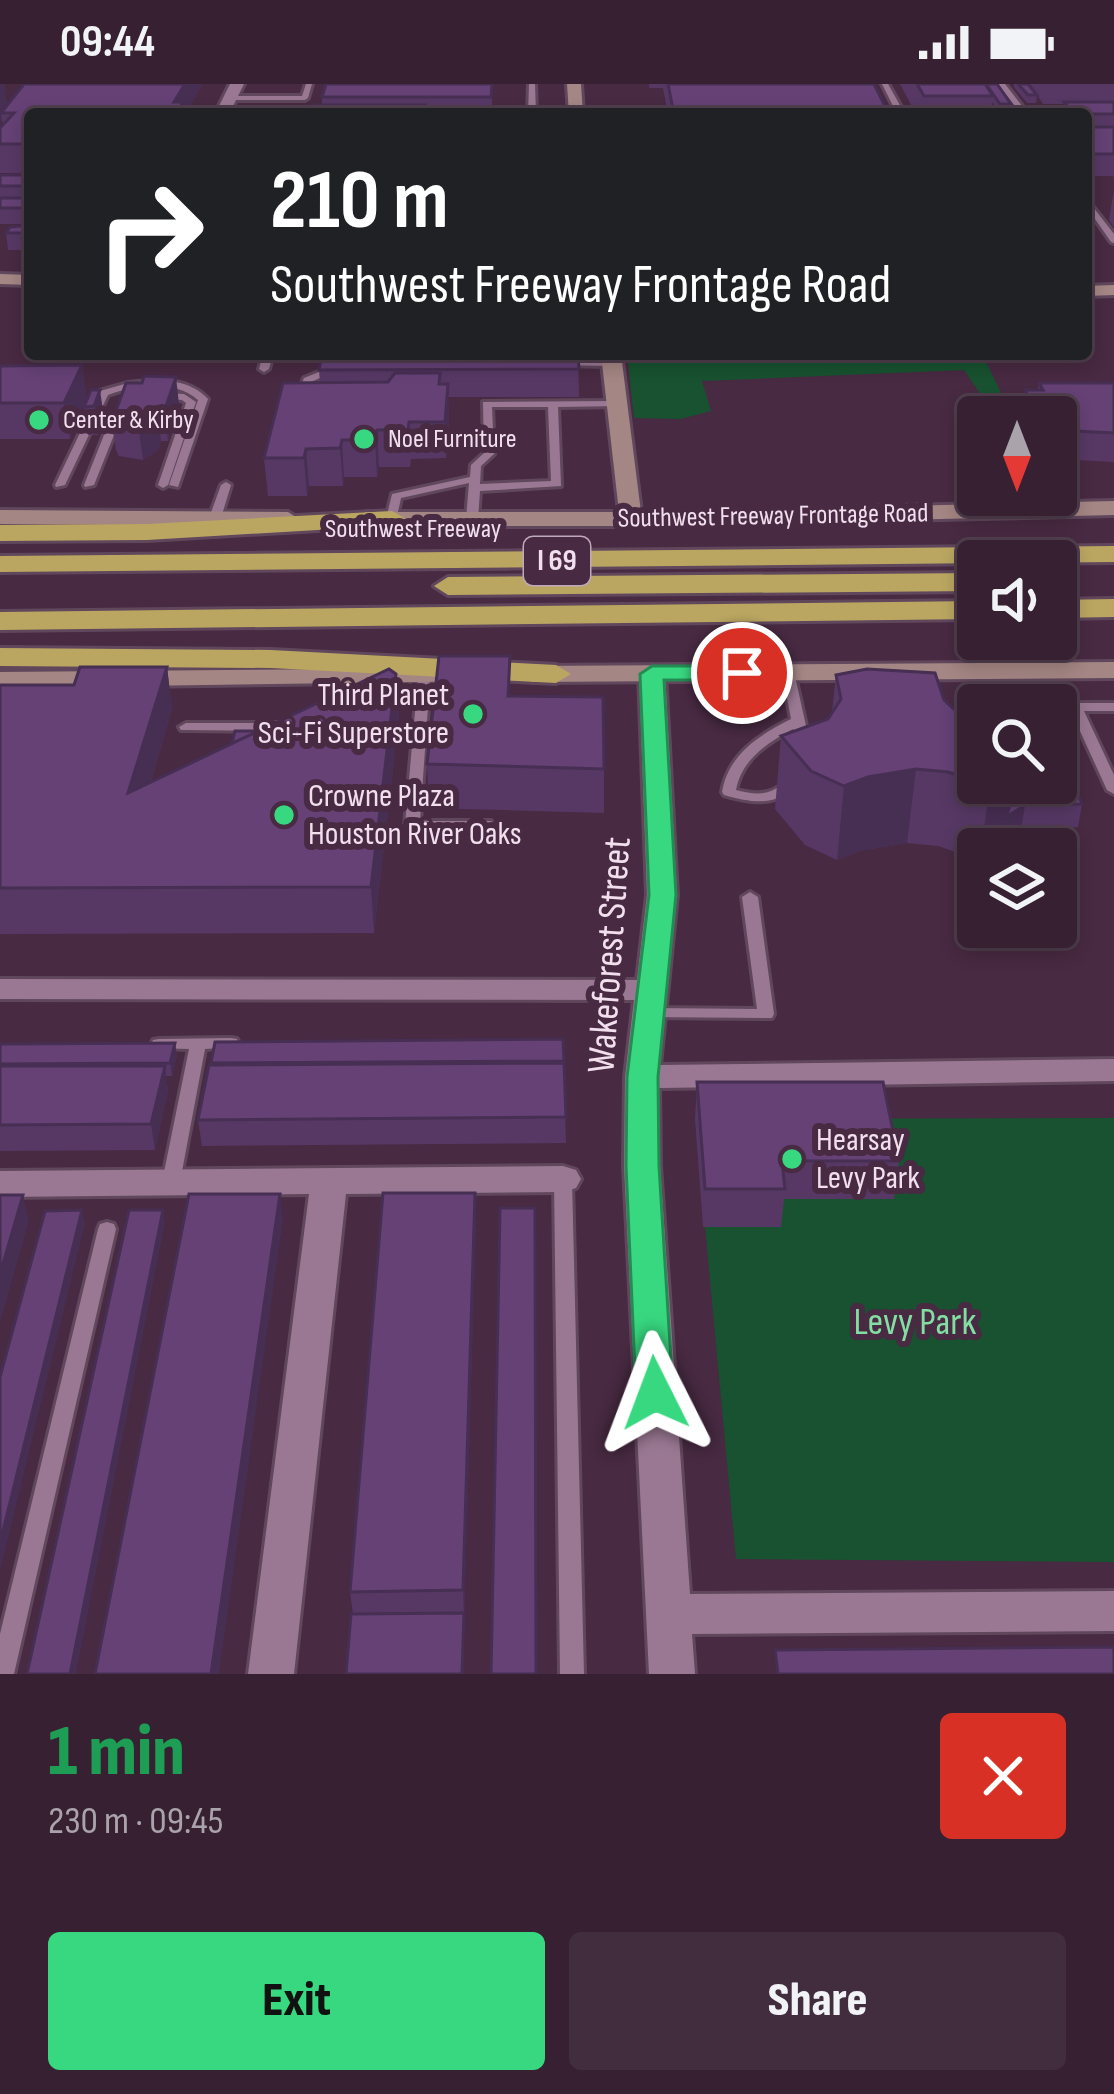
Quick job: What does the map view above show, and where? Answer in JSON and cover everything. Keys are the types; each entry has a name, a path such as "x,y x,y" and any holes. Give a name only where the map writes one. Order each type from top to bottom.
{"highway":[{"path":"0,533 147,532 392,519"},
{"name":"Southwest Freeway","path":"0,564 1114,554"},
{"path":"1077,580 1114,579"},
{"path":"0,587 957,582"},
{"path":"1077,609 1114,608"},
{"name":"I 69","path":"0,621 957,610"},
{"path":"0,657 272,659 556,674"}],"main road":[{"path":"611,360 631,519"},
{"name":"Southwest Freeway Frontage Road","path":"0,517 631,519 1114,508"},
{"path":"0,680 1114,670"}],"street":[{"name":"Wakeforest Street","path":"652,674 662,895 642,1077 644,1205 671,1674"},
{"path":"0,989 652,1001"},
{"path":"642,1077 1114,1070"},
{"path":"0,1184 563,1180"},
{"path":"271,1674 329,1181"},
{"path":"668,1614 1114,1611"}],"lane":[{"path":"233,91 305,98 309,84"},
{"path":"1001,84 1020,108"},
{"path":"1092,208 1113,236"},
{"path":"1098,217 1114,218"},
{"path":"264,369 266,360"},
{"path":"542,363 583,360"},
{"path":"297,418 307,380 322,371 355,365"},
{"path":"60,484 104,392 129,386 181,385 199,391 203,399 169,485 191,402 176,396 124,401"},
{"path":"472,520 476,465 489,454 487,404 616,404"},
{"path":"392,519 396,496 474,484 557,484 553,404"},
{"path":"89,485 109,435"},
{"path":"215,518 226,485"},
{"path":"788,672 808,766 784,794 757,802 729,792 729,778 766,735 798,721"},
{"path":"424,678 412,826 491,826"},
{"path":"1114,707 1076,707 1114,790"},
{"path":"186,727 295,727"},
{"path":"652,1001 766,1014 750,897"},
{"path":"132,1044 242,1043"},
{"path":"171,1182 198,1044"},
{"path":"563,1180 572,1674"},
{"path":"2,1674 107,1229"}],"green space":[{"path":"628,360 985,360 1003,396 982,396 964,370 702,381 711,411 681,419 634,418"},
{"name":"Levy Park","path":"1114,1118 1114,1562 736,1559 695,1119"}],"building":[{"path":"24,84 185,84 174,102 183,102 180,108 24,108 24,144 0,144 0,128 14,113 1,113"},
{"path":"326,84 492,84 491,97 322,97"},
{"path":"668,84 874,84 886,108 673,108"},
{"path":"917,84 985,84 993,96 924,96"},
{"path":"986,84 997,84 1011,104 1000,104"},
{"path":"1018,84 1028,84 1037,95 1028,95"},
{"path":"1064,102 1114,102 1114,114 1092,114 1092,108 1069,108"},
{"path":"311,105 425,105 425,108"},
{"path":"1092,127 1114,127 1114,154 1092,154"},
{"path":"0,175 24,175 24,186 0,186"},
{"path":"0,198 24,198 24,208 0,208"},
{"path":"24,226 24,233 6,233 10,227"},
{"path":"321,360 578,360 579,369 319,370"},
{"path":"82,365 64,403 0,403 0,366"},
{"path":"395,373 440,373 439,384 448,384 445,422 409,422 408,430 377,430 375,440 342,440 340,448 306,449 304,458 264,458 283,383 388,382"},
{"path":"144,376 176,377 164,412 139,431 115,427 112,422 126,383 142,383"},
{"path":"1039,383 1114,383 1114,433 1077,431 1077,396 1028,396 1025,390 1043,390"},
{"path":"91,390 100,390 94,406 84,407"},
{"path":"439,656 510,656 508,696 603,697 604,769 427,764"},
{"path":"80,667 167,667 128,793 389,669 396,674 371,887 0,888 0,685 74,685"},
{"path":"867,669 935,673 944,700 957,712 957,775 916,769 844,786 811,771 781,736 828,719 841,699 836,675"},
{"path":"235,731 259,731 232,743"},
{"path":"1077,791 1082,804 1025,805 1006,817 1011,804 1077,804"},
{"path":"563,1039 564,1061 211,1063 215,1042"},
{"path":"175,1043 170,1063 0,1064 0,1044"},
{"path":"564,1063 566,1117 198,1120 209,1065"},
{"path":"0,1066 165,1066 151,1124 0,1125"},
{"path":"697,1082 883,1082 899,1161 782,1161 785,1189 705,1189"},
{"path":"383,1193 475,1193 463,1590 350,1592"},
{"path":"189,1194 280,1194 211,1674 95,1674"},
{"path":"0,1195 23,1195 0,1274"},
{"path":"500,1208 535,1208 536,1674 491,1674"},
{"path":"82,1210 0,1543 0,1377 45,1211"},
{"path":"129,1210 163,1210 70,1674 27,1674"},
{"path":"464,1613 462,1674 346,1674 351,1614"},
{"path":"1114,1647 1114,1674 778,1674 775,1650"}],"place":[{"name":"Center & Kirby","path":"39,420"},
{"name":"Noel Furniture","path":"364,439"},
{"name":"Third Planet Sci-Fi Superstore","path":"473,714"},
{"name":"Crowne Plaza Houston River Oaks","path":"284,815"},
{"name":"Hearsay Levy Park","path":"792,1159"}],"route":[{"path":"655,1393 642,1166 642,1077 662,895 652,674 742,673"}]}
